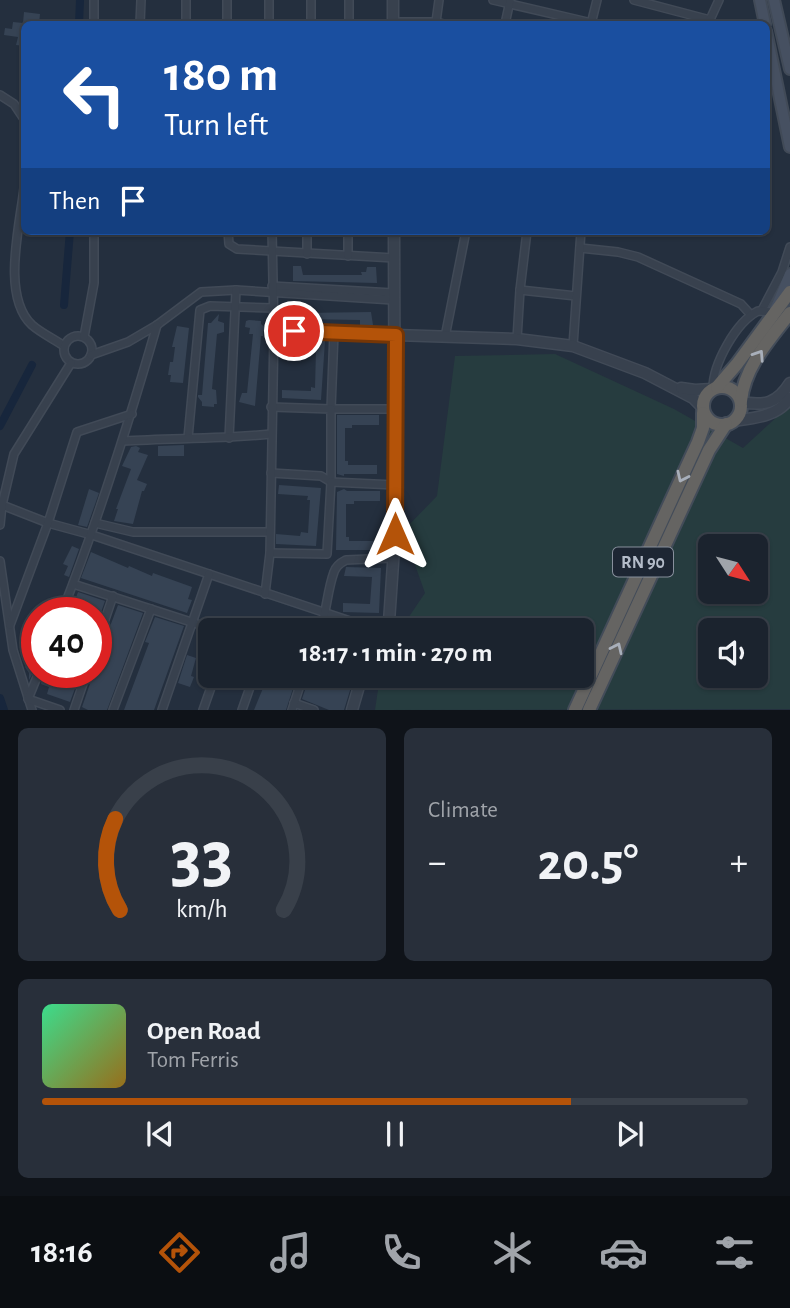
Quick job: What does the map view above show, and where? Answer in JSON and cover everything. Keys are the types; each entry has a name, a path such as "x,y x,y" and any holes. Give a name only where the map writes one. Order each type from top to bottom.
{"highway":[{"path":"790,292 770,311 737,364 704,397 703,410 715,424 730,423 740,412 742,385 747,375 790,313"},
{"path":"714,388 732,389 741,402"},
{"name":"RN 90","path":"575,709 698,442 703,428 703,410"},
{"name":"RN 90","path":"589,709 709,450 730,423"}],"main road":[{"path":"760,0 764,21"},
{"path":"774,0 790,69"},
{"path":"770,50 790,147"},
{"path":"770,311 790,274"}],"street":[{"path":"94,0 94,21"},
{"path":"141,0 141,21"},
{"path":"186,0 186,21"},
{"path":"227,0 227,21"},
{"path":"269,0 269,21"},
{"path":"311,0 311,21"},
{"path":"349,0 349,21"},
{"path":"393,0 393,21"},
{"path":"436,21 439,0"},
{"path":"493,0 582,21"},
{"path":"594,21 597,0"},
{"path":"634,0 706,21"},
{"path":"709,21 719,0"},
{"path":"506,21 509,2"},
{"path":"0,95 14,104 21,114"},
{"path":"21,212 15,259 19,306 32,325 64,346"},
{"path":"84,337 94,283 94,235"},
{"path":"229,235 232,247 273,253 394,258"},
{"path":"265,594 270,553 274,330 272,235"},
{"path":"307,235 307,254"},
{"path":"348,235 348,256"},
{"path":"389,618 395,485 394,235"},
{"path":"445,337 465,235"},
{"path":"517,339 527,235"},
{"path":"573,346 581,235"},
{"path":"673,387 695,390 714,388 714,373 721,357 751,315 770,311 790,247"},
{"path":"580,248 638,257 741,304 751,315"},
{"path":"71,363 83,363 91,355 128,342 157,325 201,292 272,289 393,296"},
{"path":"229,438 236,290"},
{"path":"520,290 576,296"},
{"path":"188,438 200,310 210,306 273,309"},
{"path":"68,597 123,442 157,325"},
{"path":"274,330 517,339 573,346 645,373 693,398 703,410"},
{"path":"270,553 327,554 334,333"},
{"path":"71,363 64,354 64,346 72,337 84,337 90,343 91,355"},
{"path":"0,525 2,505 15,454 71,363"},
{"path":"741,402 770,403 778,398 790,383"},
{"path":"730,423 771,414 790,398"},
{"path":"271,407 395,409"},
{"path":"9,625 48,523 77,432 132,414"},
{"path":"123,442 229,438 271,433"},
{"path":"271,473 321,476 331,482 395,485"},
{"path":"2,505 48,523 344,618"},
{"path":"96,523 133,532 269,532"},
{"path":"325,618 334,570 340,563 346,560 393,558"},
{"path":"0,561 13,650 32,709"},
{"path":"162,709 209,574"},
{"path":"73,584 198,624"},
{"path":"113,709 151,609"},
{"path":"28,699 32,688"},
{"path":"74,709 81,688"},
{"path":"203,709 211,688"},
{"path":"242,709 250,688"},
{"path":"299,688 293,706 314,709"},
{"path":"352,709 358,688"},
{"path":"28,699 60,709"}],"green space":[{"path":"555,354 674,409 743,448 790,405 790,709 375,710 378,688 594,688 594,618 408,618 425,593 403,531 437,496 455,356"}],"building":[{"path":"24,12 40,14 39,21 23,21"},
{"path":"13,22 21,23 21,46 16,45 18,37 4,35 5,28 12,29"},
{"path":"293,266 301,266 303,275 362,275 361,272 366,272 367,267 376,267 377,283 293,281"},
{"path":"300,309 303,313 371,312 373,325 360,326 360,320 301,319 301,323 296,322 297,325 287,324 287,311"},
{"path":"219,314 218,321 224,323 224,332 217,334 212,389 216,390 217,404 214,404 214,407 202,406 198,395 202,395 208,323"},
{"path":"246,321 261,321 268,330 263,331 261,336 255,406 239,402 242,393 247,393 253,334 249,334 250,328 245,327"},
{"path":"177,326 189,328 183,383 170,382 171,375 168,375 170,362 173,362 175,347 172,347"},
{"path":"315,338 325,341 321,400 282,398 282,390 311,391 311,387 315,388 316,349 283,346 283,339"},
{"path":"337,415 379,415 379,425 352,425 352,428 345,428 345,461 348,461 348,465 377,465 377,474 337,474"},
{"path":"184,445 184,456 158,456 158,446"},
{"path":"131,447 140,448 138,452 148,455 137,480 147,484 142,491 133,524 114,521 131,469 122,466"},
{"path":"279,485 321,488 316,546 276,544 276,534 300,536 301,532 308,533 310,500 307,500 308,496 278,494"},
{"path":"89,489 99,493 87,527 78,525"},
{"path":"344,489 380,491 380,501 354,501 354,504 346,504 346,537 349,537 349,541 379,541 379,550 336,550 337,492"},
{"path":"72,546 79,549 69,577 64,575 68,566 63,564"},
{"path":"91,552 128,568 129,566 152,576 153,573 192,587 188,599 192,600 187,613 81,578"},
{"path":"346,567 381,568 379,613 343,612 343,603 370,604 372,577 344,576"},
{"path":"78,592 93,597 76,597"},
{"path":"118,605 143,613 107,710 88,710 82,707 89,688 112,688 112,621"},
{"path":"155,617 184,626 154,710 124,710 149,643 145,642"},
{"path":"187,655 196,658 190,687 178,683"},
{"path":"49,688 75,688 70,702 47,694"},
{"path":"263,688 293,688 286,710 254,710"},
{"path":"306,688 351,688 344,710 329,710 302,699"}],"waterway":[{"path":"79,21 80,0"},
{"path":"64,305 70,235"},
{"path":"0,426 32,365"},
{"path":"0,698 4,710"}],"route":[{"path":"294,331 396,335 395,534"}]}
